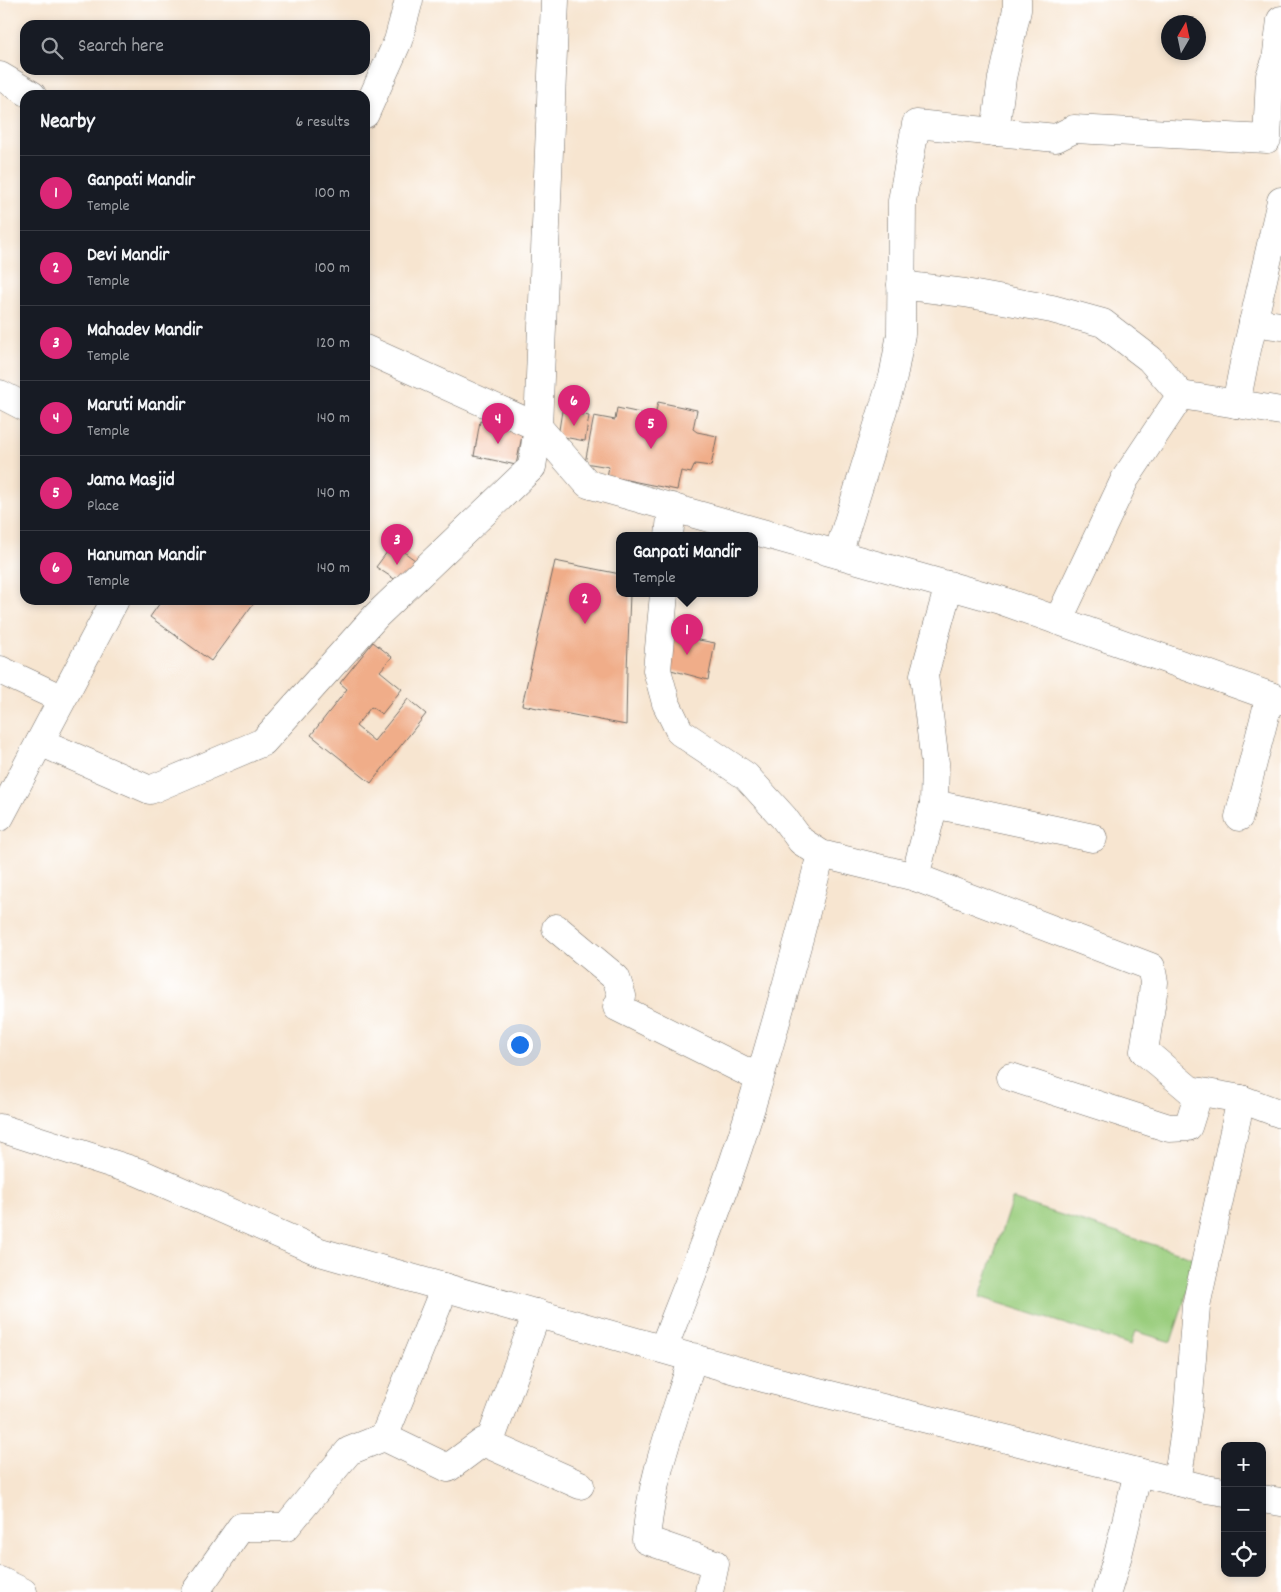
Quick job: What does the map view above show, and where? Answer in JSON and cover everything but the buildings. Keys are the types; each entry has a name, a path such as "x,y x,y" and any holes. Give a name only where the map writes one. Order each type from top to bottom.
{"street":[{"path":"370,103 398,41 409,0"},
{"path":"40,742 150,790 263,742 376,616 532,467 538,427 555,0"},
{"path":"995,132 1002,78 1017,10 1017,0"},
{"path":"838,554 893,377 901,334 902,201 916,124 1056,138 1074,129 1274,140 1270,76 1278,62 1281,20"},
{"path":"0,76 24,90"},
{"path":"1236,404 1244,358 1281,202"},
{"path":"901,285 965,293 1052,309 1103,323 1150,359 1181,395 1281,411"},
{"path":"1254,322 1281,326"},
{"path":"370,352 538,427 588,484 1000,600 1276,698 1239,817"},
{"path":"0,394 20,404"},
{"path":"1058,621 1125,479 1181,395"},
{"path":"669,532 672,507"},
{"path":"915,877 934,804 935,763 924,675 949,585"},
{"path":"664,597 657,670 666,703 680,732 746,776 784,818 801,841 820,854 915,877 1151,967 1154,982 1144,1051 1190,1090 1241,1099 1281,1114"},
{"path":"0,817 112,605"},
{"path":"0,670 62,699"},
{"path":"934,804 1093,838"},
{"path":"663,1349 749,1114 797,948 820,854"},
{"path":"556,928 616,978 622,996 617,1007 759,1078"},
{"path":"1012,1077 1169,1128 1188,1127 1199,1092"},
{"path":"1177,1482 1188,1410 1196,1306 1241,1099"},
{"path":"0,1128 138,1172 320,1252 767,1379 1177,1482 1221,1491"},
{"path":"195,1592 241,1527 286,1527 349,1451 384,1437 446,1287"},
{"path":"489,1444 537,1314"},
{"path":"693,1357 654,1484 646,1540 715,1564 709,1592"},
{"path":"384,1437 448,1468 483,1442 580,1485"},
{"path":"1107,1592 1138,1472"},
{"path":"1266,1500 1281,1502"},
{"path":"0,1581 24,1592"}],"green space":[{"path":"1012,1199 1198,1259 1171,1342 1135,1331 1131,1345 980,1297"}],"place":[{"name":"Hanuman Mandir","path":"574,426"},
{"name":"Maruti Mandir","path":"498,444"},
{"name":"Jama Masjid","path":"651,449"},
{"name":"Mahadev Mandir","path":"397,565"},
{"name":"Devi Mandir","path":"585,624"},
{"name":"Ganpati Mandir","path":"687,655"}]}
